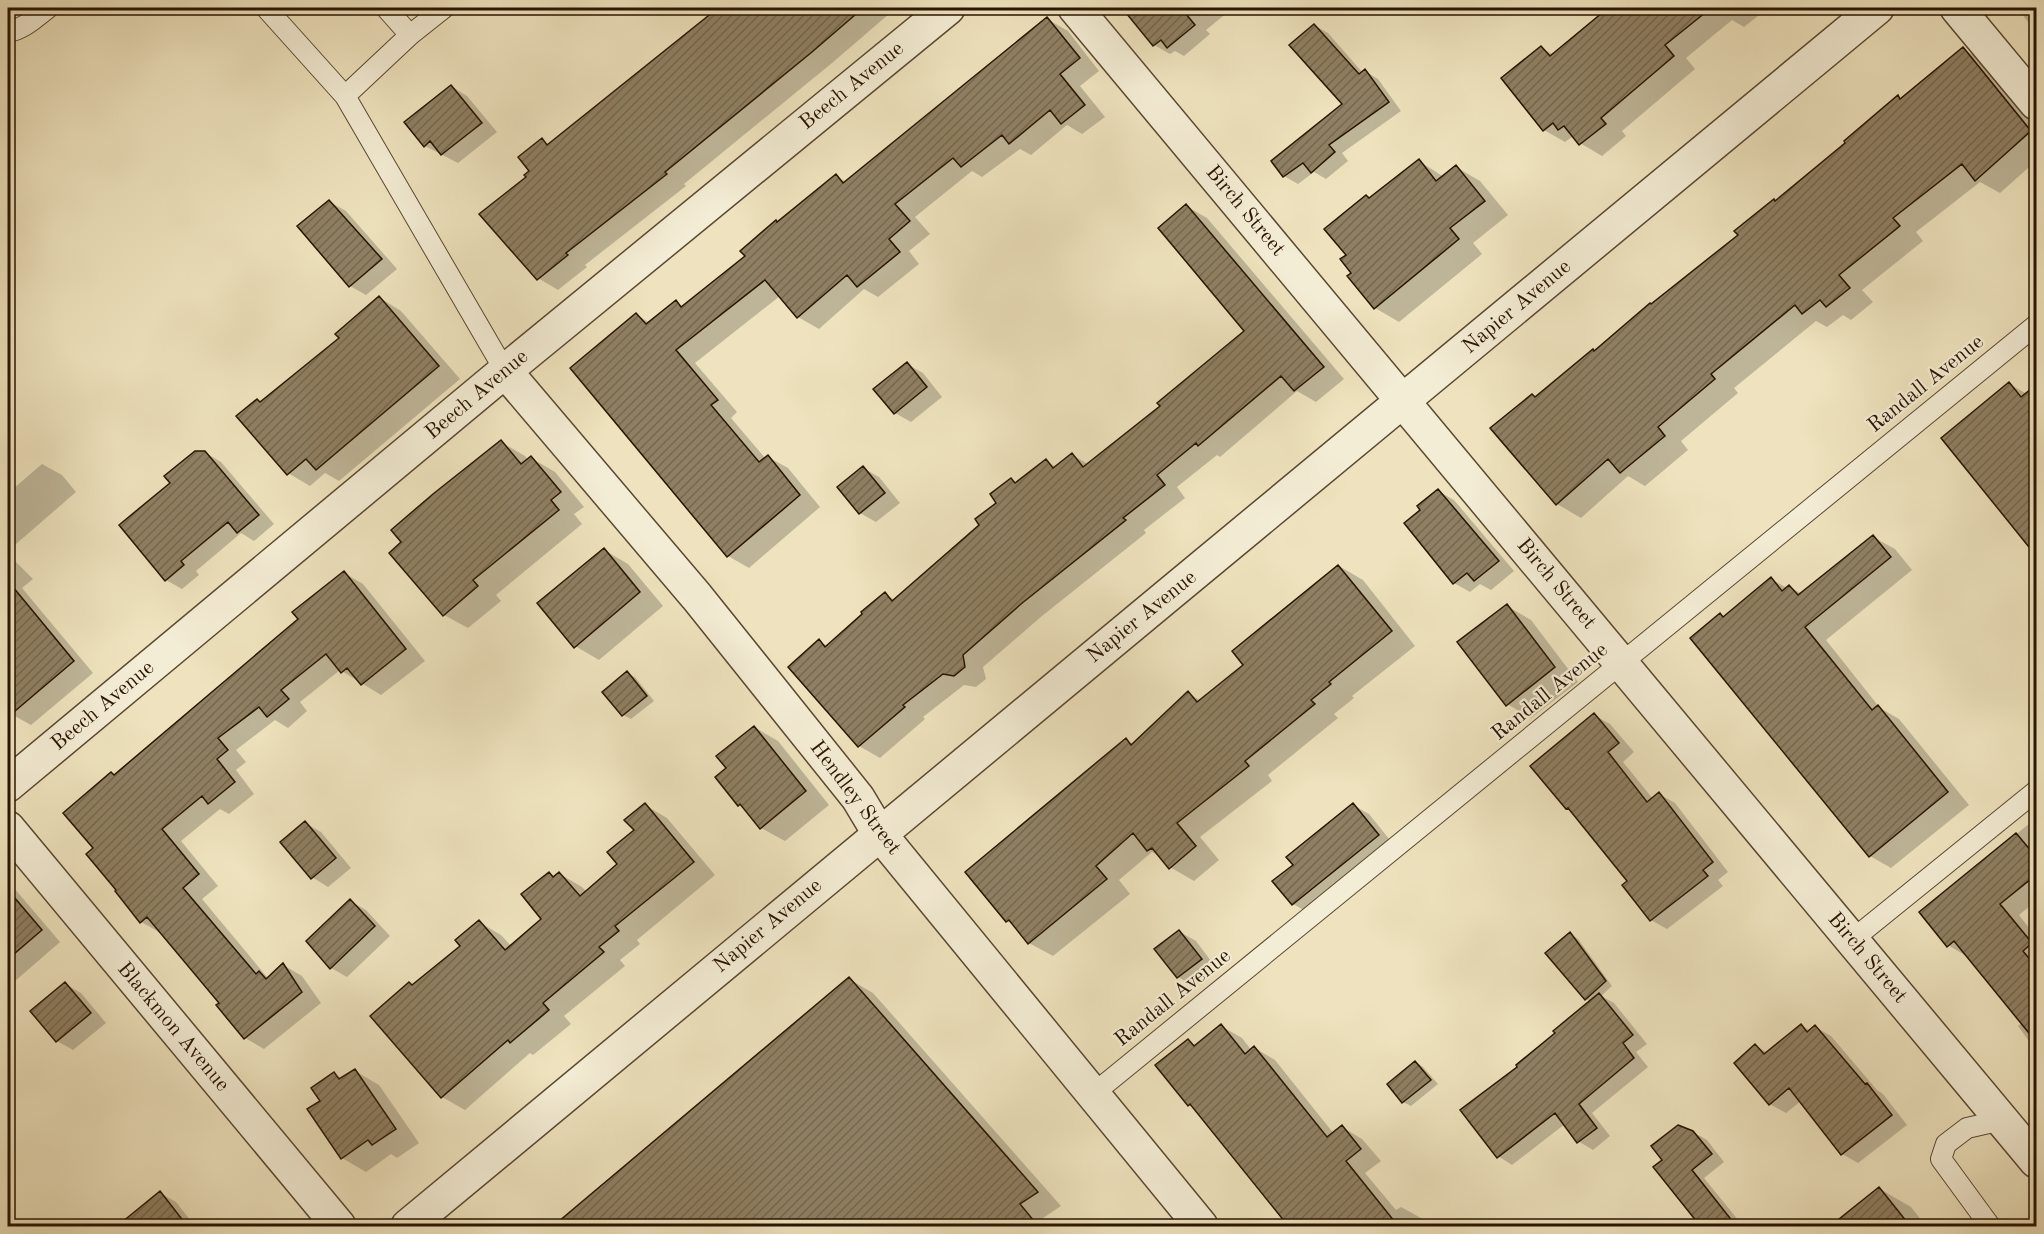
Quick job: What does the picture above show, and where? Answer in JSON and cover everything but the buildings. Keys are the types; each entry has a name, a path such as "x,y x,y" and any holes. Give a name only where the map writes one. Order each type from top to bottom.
{"street":[{"name":"Beech Avenue","path":"8,785 948,8"},
{"name":"Birch Street","path":"1075,8 2037,1161"},
{"name":"Napier Avenue","path":"408,1227 879,833 1877,8"},
{"path":"1957,8 2037,103"},
{"name":"Hendley Street","path":"505,372 697,597 858,798 879,833 1201,1227"},
{"name":"Blackmon Avenue","path":"8,828 339,1227"}],"lane":[{"path":"8,32 28,24 48,8"},
{"path":"266,8 345,96 505,372"},
{"path":"386,8 410,35"},
{"path":"345,96 410,35 444,8"},
{"name":"Randall Avenue","path":"1093,1094 2037,325"},
{"path":"1852,940 2037,791"},
{"path":"1989,1227 1941,1159 1946,1144 1967,1128 2002,1120"}]}
